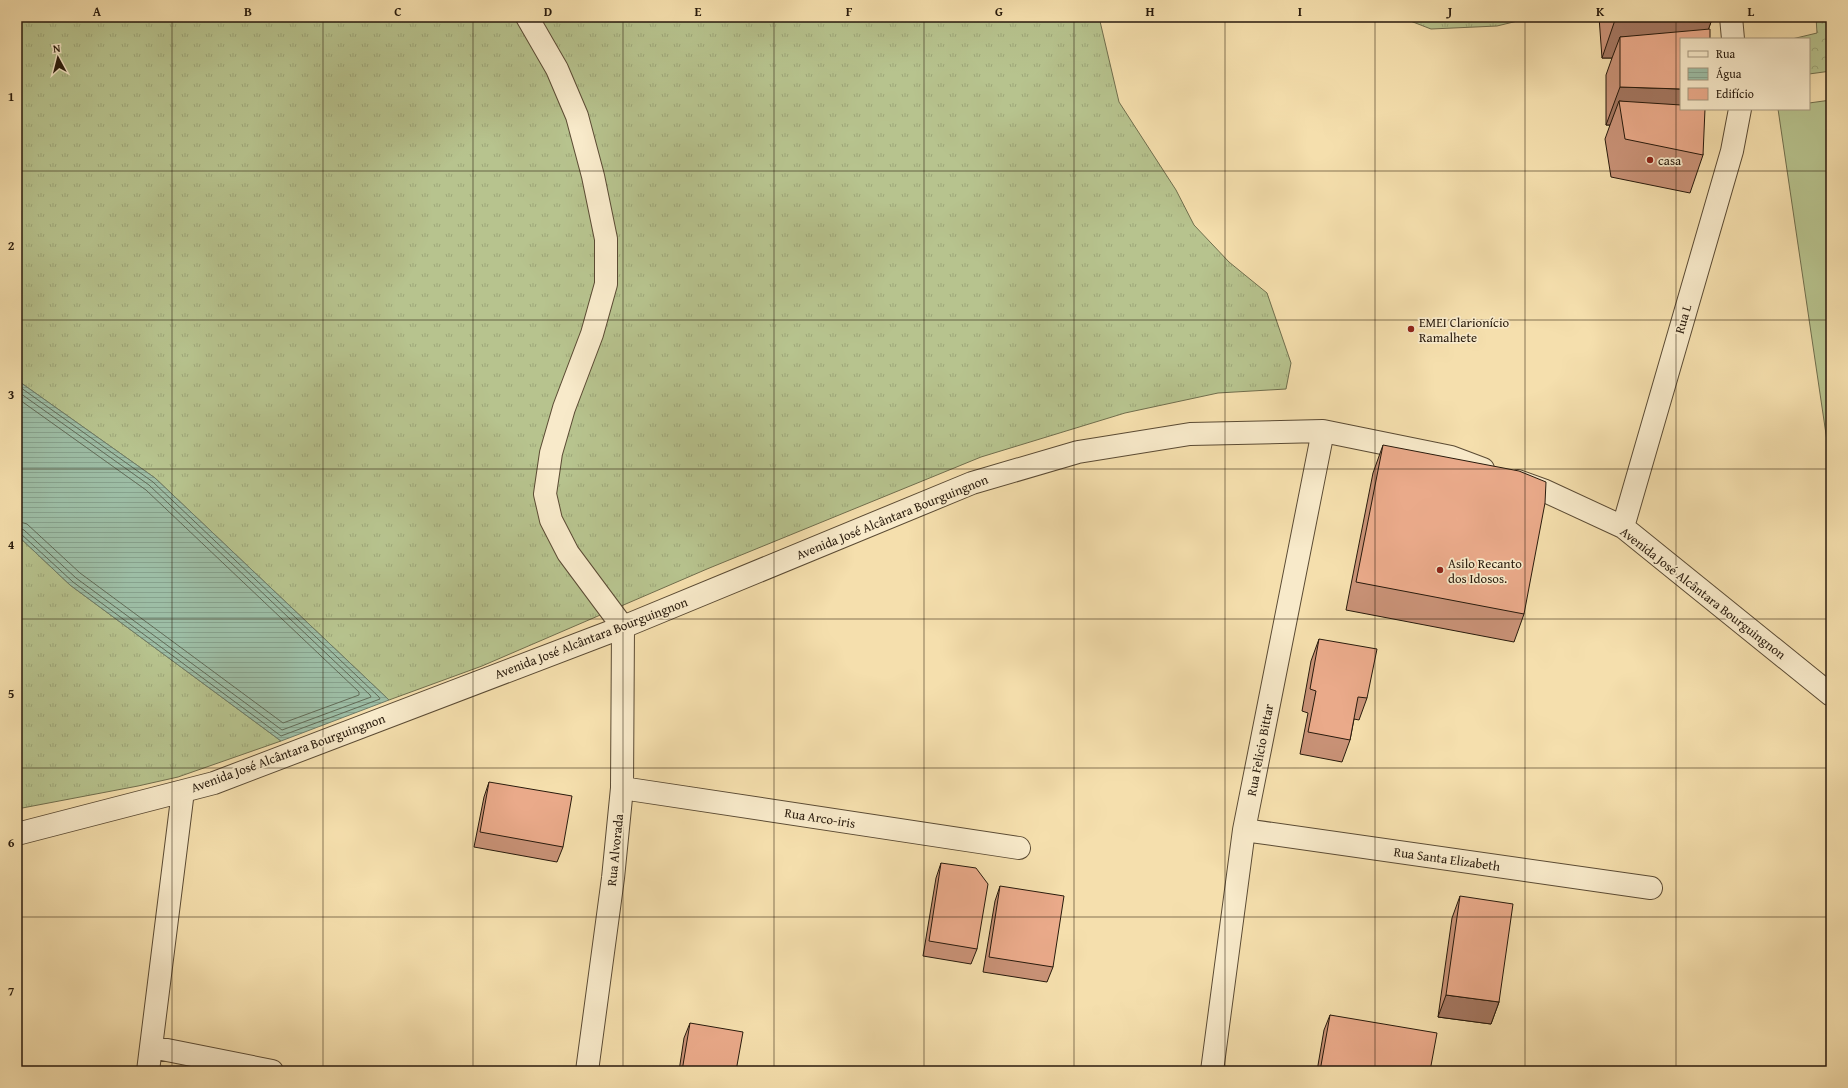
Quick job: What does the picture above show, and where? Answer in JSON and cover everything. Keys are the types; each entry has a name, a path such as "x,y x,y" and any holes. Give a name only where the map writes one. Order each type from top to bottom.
{"street":[{"path":"527,17 557,68 577,116 593,176 606,240 606,284 592,334 564,408 551,453 545,494 550,520 568,553 623,627"},
{"path":"1731,17 1733,38"},
{"name":"Rua L","path":"1623,527 1732,150 1740,110"},
{"name":"Avenida José Alcântara Bourguingnon","path":"17,834 214,783 623,627 972,483 1078,452 1190,434 1323,431 1451,457 1543,490 1623,527 1831,695"},
{"name":"Rua Felicio Bittar","path":"1212,1071 1244,830 1323,431"},
{"name":"Rua Alvorada","path":"587,1071 613,878 622,788 623,627"},
{"name":"Rua Arco-iris","path":"622,788 1019,848"},
{"path":"148,1071 183,791"},
{"name":"Rua Santa Elizabeth","path":"1244,830 1650,888"},
{"path":"152,1047 272,1071"}],"green space":[{"path":"17,17 1099,17 1119,102 1176,190 1194,225 1229,262 1267,293 1291,363 1286,389 1218,393 1125,413 981,457 707,569 482,666 389,700 155,478 17,380"},
{"path":"1400,17 1534,17 1497,26 1431,29"},
{"path":"1816,17 1831,17 1831,71 1810,74 1810,38 1796,38 1817,33"},
{"path":"1831,100 1831,468 1778,110 1810,110 1810,103"},
{"path":"17,535 70,585 281,741 178,777 17,809"}],"water":[{"path":"17,380 155,478 389,700 281,741 70,585 17,535"}],"building":[{"path":"1615,17 1711,17 1711,22 1615,20"},
{"path":"1710,29 1710,38 1680,38 1680,89 1620,87 1620,37"},
{"path":"1619,101 1680,105 1680,110 1705,110 1703,155 1625,139"},
{"name":"Asilo Recanto dos Idosos.","path":"1383,445 1519,471 1546,482 1545,503 1524,614 1356,582"},
{"path":"1319,639 1377,649 1367,698 1358,697 1350,740 1308,732 1316,691 1310,689"},
{"path":"489,782 572,796 563,847 480,832"},
{"path":"941,863 976,868 988,884 977,949 929,941"},
{"path":"1000,886 1064,896 1053,967 989,957"},
{"path":"1460,896 1513,904 1499,1002 1446,995"},
{"path":"1330,1015 1437,1033 1430,1071 1320,1071"},
{"path":"690,1023 743,1032 736,1071 682,1071"}],"place":[{"name":"casa","path":"1650,160"},
{"name":"EMEI Clarionício Ramalhete","path":"1411,329"},
{"name":"Asilo Recanto dos Idosos.","path":"1440,570"}]}
